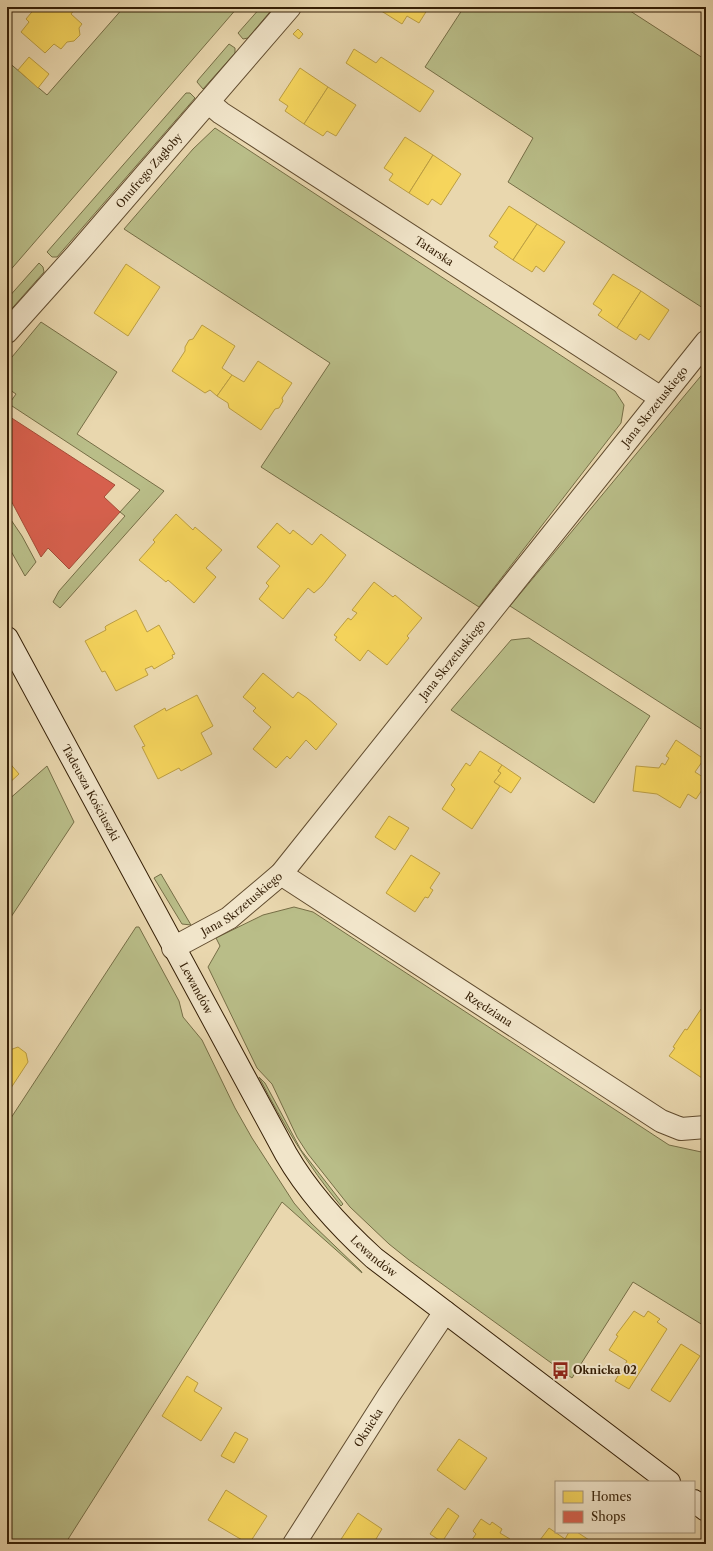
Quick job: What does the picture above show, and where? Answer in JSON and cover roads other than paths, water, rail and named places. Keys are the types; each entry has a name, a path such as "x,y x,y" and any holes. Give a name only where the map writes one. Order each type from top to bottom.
{"street":[{"name":"Onufrego Zagłoby","path":"7,332 290,7"},
{"name":"Tatarska","path":"208,102 221,113 661,398"},
{"name":"Jana Skrzetuskiego","path":"173,948 229,918 281,874 706,342"},
{"name":"Tadeusza Kościuszki","path":"7,638 173,948"},
{"name":"Rzędziana","path":"281,874 661,1121 681,1129 704,1127"},
{"name":"Lewandów","path":"173,948 286,1154 308,1188 335,1220 364,1248 445,1312 668,1481"},
{"name":"Oknicka","path":"294,1544 389,1395 445,1312"},
{"path":"695,1502 706,1510"}],"place":[{"name":"Oknicka 02","path":"560,1370"}]}
